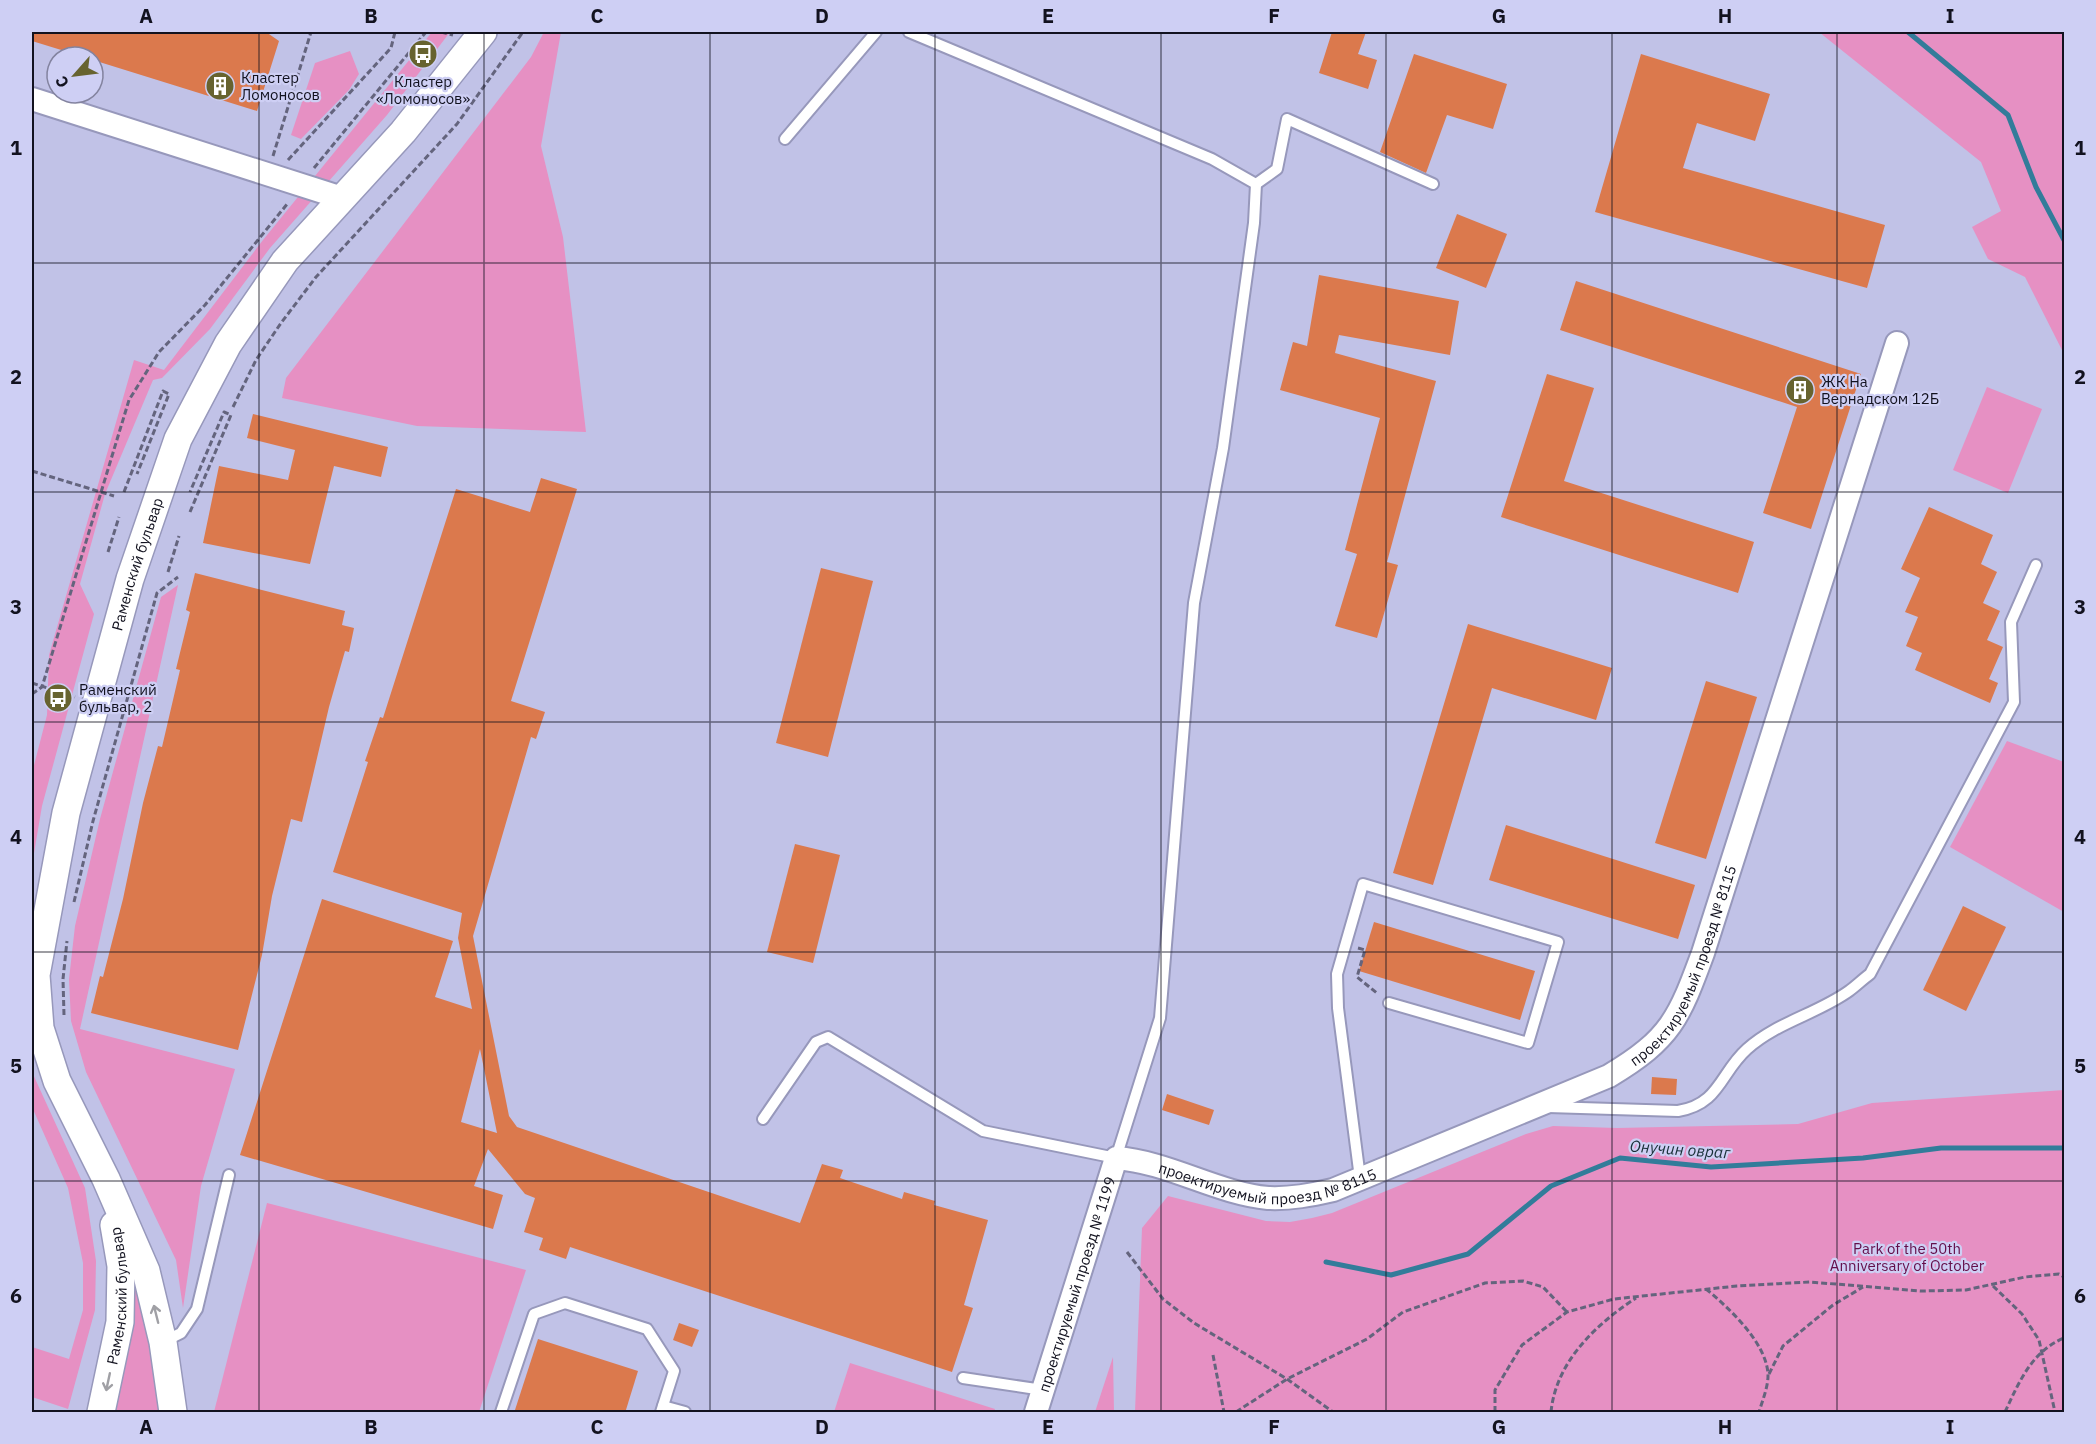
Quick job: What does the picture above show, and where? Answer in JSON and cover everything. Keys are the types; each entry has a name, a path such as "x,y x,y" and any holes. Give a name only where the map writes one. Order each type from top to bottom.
{"street":[{"name":"Раменский бульвар","path":"173,1413 163,1342 146,1271 105,1179 57,1081 40,1028 36,975 66,813 130,579 178,439 228,344 285,261 403,132 470,34"},
{"path":"32,99 342,198"},
{"name":"проектируемый проезд № 8115","path":"1116,1158 1148,1162 1229,1189 1267,1197 1298,1198 1333,1190 1609,1076 1637,1059 1663,1036 1684,1004 1703,953 1897,343"},
{"name":"проектируемый проезд № 1199","path":"1036,1413 1116,1158"},
{"name":"Раменский бульвар","path":"101,1413 120,1322 122,1266 105,1179"}],"lane":[{"path":"785,139 876,32"},
{"path":"909,32 1212,159 1256,184"},
{"path":"1256,184 1277,169 1287,119 1433,184"},
{"path":"763,1119 816,1041 828,1037 983,1131 1116,1158 1160,1018 1194,603 1222,448 1254,223 1256,184"},
{"path":"1533,1107 1678,1111 1695,1108 1711,1096 1732,1064 1749,1047 1780,1027 1847,993 1870,974 2014,702 2011,622 2036,565"},
{"path":"1360,1178 1338,1008 1337,974 1363,884 1558,942 1528,1043 1389,1003"},
{"path":"163,1342 181,1333 197,1309 229,1175"},
{"path":"501,1413 534,1314 565,1303 647,1329 674,1371 662,1409 685,1413"},
{"path":"963,1378 1043,1390"}],"path":[{"path":"272,159 311,32"},
{"path":"285,163 391,48 395,32"},
{"path":"310,171 426,32"},
{"path":"441,32 470,34"},
{"path":"233,407 256,360 316,277 457,124 495,75 523,32"},
{"path":"32,693 42,687 99,492 129,400 159,352 206,304 294,197"},
{"path":"123,492 162,391 169,394 136,474"},
{"path":"190,492 224,412 231,415 190,512"},
{"path":"32,471 114,496"},
{"path":"108,552 119,517"},
{"path":"168,572 179,536"},
{"path":"73,907 93,821 157,593 178,577"},
{"path":"32,683 77,698"},
{"path":"64,1024 63,979 68,939"},
{"path":"1362,949 1365,950 1357,977 1389,1003"},
{"path":"1127,1252 1163,1299 1194,1323 1287,1379 1332,1413"},
{"path":"1495,1413 1495,1389 1522,1346 1567,1312 1614,1299 1706,1289 1810,1282 1863,1287 1944,1290 1994,1286 2025,1277 2059,1274 2064,1276"},
{"path":"1236,1413 1287,1379 1367,1339 1403,1312 1485,1283 1522,1281 1542,1287 1567,1312"},
{"path":"1994,1286 2022,1314 2039,1340 2055,1413"},
{"path":"1759,1413 1768,1376 1783,1346 1833,1305 1863,1287"},
{"path":"1706,1289 1744,1326 1760,1349 1768,1376"},
{"path":"1551,1413 1553,1393 1570,1360 1590,1333 1639,1296"},
{"path":"2005,1413 2027,1369 2040,1352 2064,1338"},
{"path":"1213,1355 1224,1413"}],"green space":[{"path":"432,32 450,32 387,115 270,248 210,329 162,378 153,380 105,494 80,584 94,614 42,806 32,865 32,773 47,715 49,655 134,360 164,370 263,240"},
{"path":"544,32 561,32 541,146 563,237 586,432 417,426 282,398 286,378 531,57"},
{"path":"1819,32 2064,32 2064,354 2025,277 1988,259 1972,227 2001,211 1981,162"},
{"path":"350,51 359,74 349,90 301,139 291,135 315,63"},
{"path":"1987,387 2042,409 2008,493 1953,470"},
{"path":"178,585 80,1029 235,1069 201,1186 183,1308 176,1260 86,1072 71,1021 69,979 75,926 100,819 161,597"},
{"path":"2007,741 2064,762 2064,912 1950,847"},
{"path":"32,1072 85,1188 96,1261 95,1310 68,1409 32,1397 32,1347 69,1359 83,1310 83,1263 68,1188 32,1107"},
{"name":"Park of the 50th Anniversary of October","path":"2064,1090 2064,1412 1135,1412 1142,1228 1168,1196 1266,1221 1290,1222 1332,1213 1526,1134 1553,1126 1617,1128 1798,1124 1872,1103"},
{"path":"267,1203 526,1270 479,1412 214,1412"},
{"path":"122,1231 153,1343 160,1412 111,1412"},
{"path":"1113,1357 1114,1412 1095,1412"},
{"path":"850,1363 995,1409 994,1412 834,1412"}],"building":[{"name":"Кластер Ломоносов","path":"32,32 266,32 279,41 257,111 105,64 105,45 45,45 32,41"},
{"path":"1332,32 1366,32 1358,54 1377,60 1368,89 1319,73"},
{"path":"1414,54 1507,84 1493,129 1447,115 1426,173 1380,152"},
{"path":"1641,54 1770,94 1755,141 1697,123 1683,168 1885,225 1867,288 1595,212"},
{"path":"1457,214 1507,234 1486,288 1436,268"},
{"path":"1319,275 1459,301 1450,355 1339,335 1335,353 1436,381 1387,562 1398,565 1377,638 1335,626 1357,554 1345,550 1380,418 1280,390 1293,342 1307,346"},
{"name":"ЖК На Вернадском 12Б","path":"1576,281 1861,374 1811,529 1763,513 1797,407 1560,330"},
{"path":"1547,374 1594,388 1564,481 1754,542 1738,593 1501,517"},
{"path":"253,414 388,447 381,477 334,466 310,564 203,543 219,466 288,480 295,450 247,438"},
{"path":"541,478 577,489 511,701 545,712 536,739 531,737 473,936 509,1116 517,1127 800,1223 822,1164 843,1170 840,1178 902,1199 904,1192 935,1201 934,1205 988,1220 964,1305 973,1308 952,1372 570,1247 566,1259 539,1250 543,1238 524,1232 535,1198 525,1194 488,1149 474,1186 503,1195 493,1229 240,1155 322,899 453,941 435,997 472,1009 458,938 462,913 333,872 368,762 365,761 380,717 383,718 456,489 530,512","holes":["480,1049 497,1133 461,1122"]},
{"path":"1929,507 1993,535 1981,564 1997,572 1983,603 2000,611 1987,640 2003,647 1989,679 1998,683 1990,703 1915,670 1922,653 1906,646 1918,617 1905,612 1920,578 1901,569"},
{"path":"821,568 873,581 828,757 776,743"},
{"path":"195,573 345,611 342,625 354,628 349,652 345,651 329,707 302,822 291,819 272,896 262,955 238,1050 91,1013 100,976 103,977 123,899 143,803 158,746 162,747 180,670 176,669 190,612 186,610"},
{"path":"1468,624 1612,668 1596,720 1492,688 1433,885 1393,873"},
{"path":"1706,681 1757,697 1706,859 1655,843"},
{"path":"1506,825 1695,885 1678,939 1489,880"},
{"path":"795,844 840,855 813,963 767,952"},
{"path":"1963,906 2006,927 1966,1011 1923,990"},
{"path":"1374,922 1535,971 1520,1020 1359,971"},
{"path":"1652,1077 1677,1079 1676,1095 1651,1094"},
{"path":"1167,1094 1214,1110 1209,1125 1162,1110"},
{"path":"679,1323 699,1330 692,1347 673,1340"},
{"path":"538,1339 638,1371 625,1413 514,1413"}],"waterway":[{"path":"1908,32 2008,115 2036,187 2064,240"},
{"name":"Онучин овраг","path":"1326,1262 1391,1275 1468,1254 1551,1186 1620,1158 1711,1167 1863,1158 1941,1148 2064,1148"}],"place":[{"name":"Кластер «Ломоносов»","path":"423,54"},
{"name":"Кластер Ломоносов","path":"220,86"},
{"name":"ЖК На Вернадском 12Б","path":"1800,390"},
{"name":"Раменский бульвар, 2","path":"58,698"}]}
